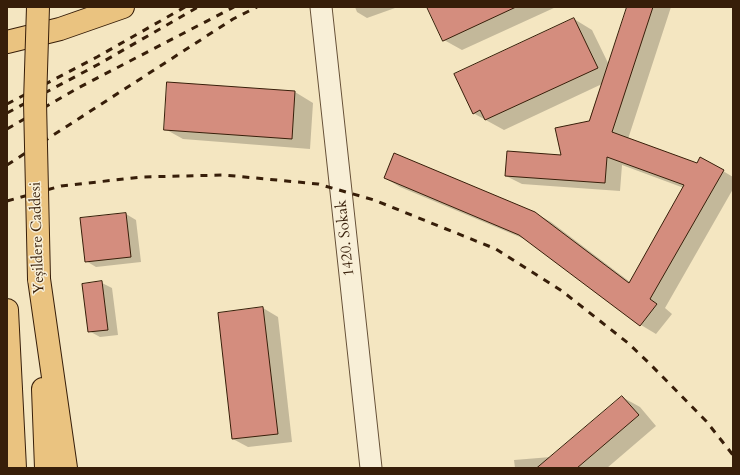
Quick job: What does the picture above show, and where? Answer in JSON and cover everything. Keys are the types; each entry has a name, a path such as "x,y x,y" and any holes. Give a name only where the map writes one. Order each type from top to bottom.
{"highway":[{"name":"Yeşildere Caddesi","path":"38,7 35,102 39,279 46,468"},
{"path":"7,42 60,29 123,7"},
{"path":"39,279 66,468"},
{"path":"7,310 15,468"}],"street":[{"name":"1420. Sokak","path":"321,7 371,468"}],"building":[{"path":"427,7 516,7 443,41"},
{"path":"627,7 653,7 612,132 697,163 700,157 724,170 650,299 657,304 640,326 519,235 384,178 394,153 535,212 629,283 684,185 607,157 605,183 505,176 507,151 561,155 555,128 589,121"},
{"path":"574,18 598,68 485,120 480,110 473,114 454,74"},
{"path":"167,82 295,91 292,139 164,130"},
{"path":"126,213 131,257 85,262 80,218"},
{"path":"102,281 108,330 88,332 82,284"},
{"path":"263,307 278,434 232,439 218,313"},
{"path":"622,396 639,415 577,468 537,468"}],"railway":[{"path":"7,104 97,57 185,7"},
{"path":"7,113 99,64 198,7"},
{"path":"7,129 78,88 234,7"},
{"path":"7,165 233,19 257,7"},
{"path":"7,201 61,186 142,177 224,175 318,184 374,200 496,249 562,291 628,343 650,364 706,421 733,455"}]}
